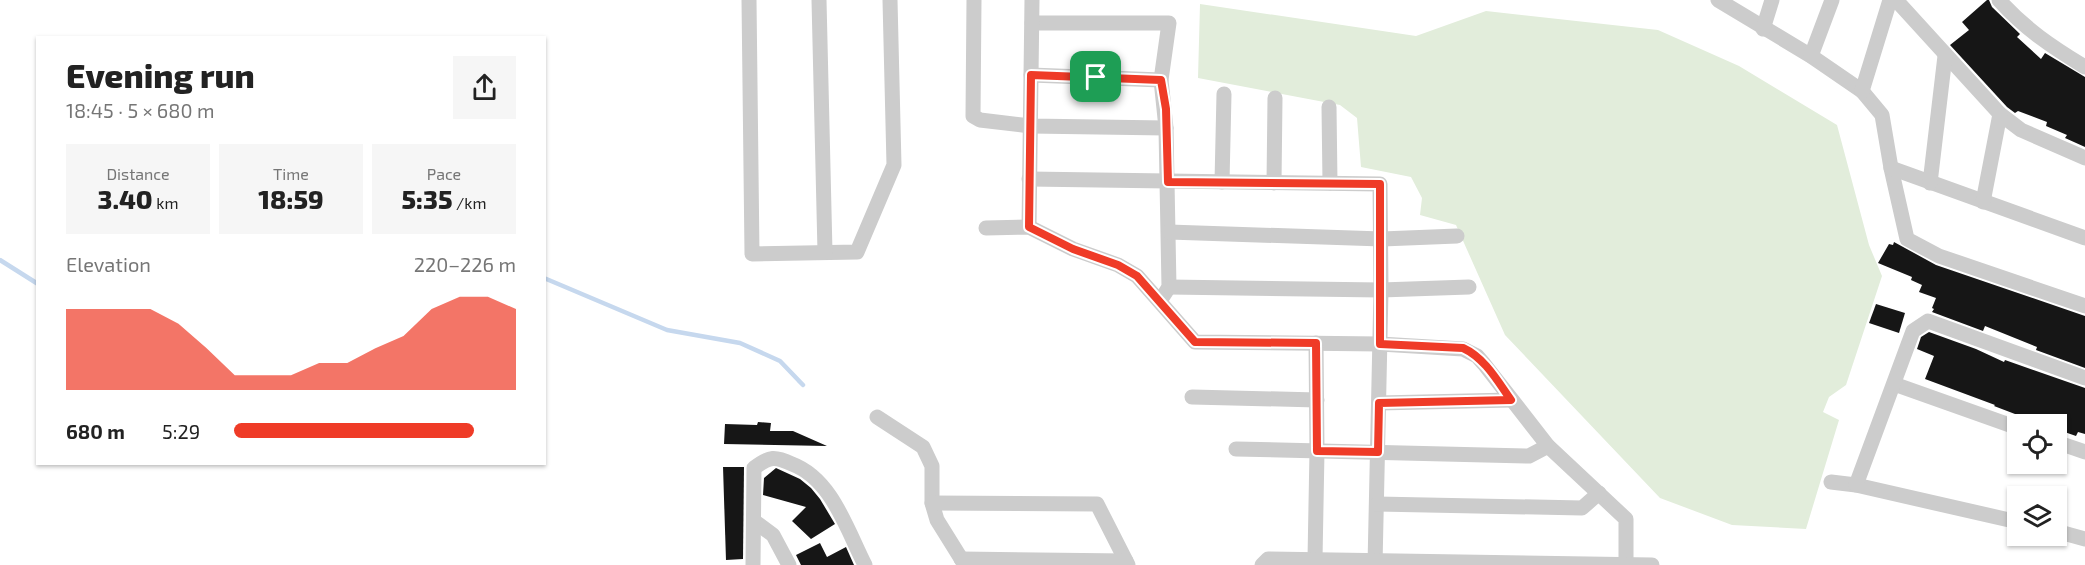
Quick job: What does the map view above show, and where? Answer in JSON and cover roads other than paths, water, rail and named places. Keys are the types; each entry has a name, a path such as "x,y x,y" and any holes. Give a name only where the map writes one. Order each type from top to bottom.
{"street":[{"path":"749,0 752,254 857,252 894,165 890,0"},
{"path":"819,0 825,252"},
{"path":"974,0 973,116 980,120 1030,126 1166,128"},
{"path":"1029,227 1032,0"},
{"path":"1718,0 1811,56 1862,91 1882,116 1906,239 1939,256 2085,306"},
{"path":"1763,29 1772,0"},
{"path":"1811,56 1832,0"},
{"path":"1862,91 1890,0"},
{"path":"1896,0 2000,114 2021,130 2085,158"},
{"path":"1999,0 2042,40 2085,67"},
{"path":"1032,22 1169,23 1161,80 1166,128 1169,287 1160,301"},
{"path":"1930,183 1945,56"},
{"path":"1031,75 1161,80"},
{"path":"1222,182 1224,94"},
{"path":"1274,183 1275,98"},
{"path":"1329,107 1330,183"},
{"path":"1983,202 2000,114"},
{"path":"1891,168 2085,238"},
{"path":"1029,179 1380,184 1382,239 1375,562"},
{"path":"986,228 1029,227 1073,249 1118,265 1137,276 1195,342 1380,344 1463,348 1484,364 1548,446 1626,519 1626,565"},
{"path":"1169,232 1382,239 1457,236"},
{"path":"1169,287 1381,290 1469,287"},
{"path":"1856,485 1913,331 1928,321 2085,378"},
{"path":"1315,559 1316,343"},
{"path":"1894,384 2007,424"},
{"path":"1192,397 1317,400"},
{"path":"1379,403 1511,400"},
{"path":"877,417 923,447 933,466 932,503 937,520 963,562 1127,563 1097,504 932,503"},
{"path":"1236,449 1529,456 1548,446"},
{"path":"2067,446 2085,452"},
{"path":"753,565 754,468 765,460 777,458 799,466 819,482 832,499 865,565"},
{"path":"1831,482 1856,485 2007,519"},
{"path":"1377,504 1582,508 1599,493"},
{"path":"754,521 773,535 789,565"},
{"path":"2067,534 2085,539"},
{"path":"1262,565 1268,559 1652,565"}],"waterway":[{"path":"0,260 36,283"},
{"path":"546,279 667,330 740,343 780,361 803,385 799,381"}]}
